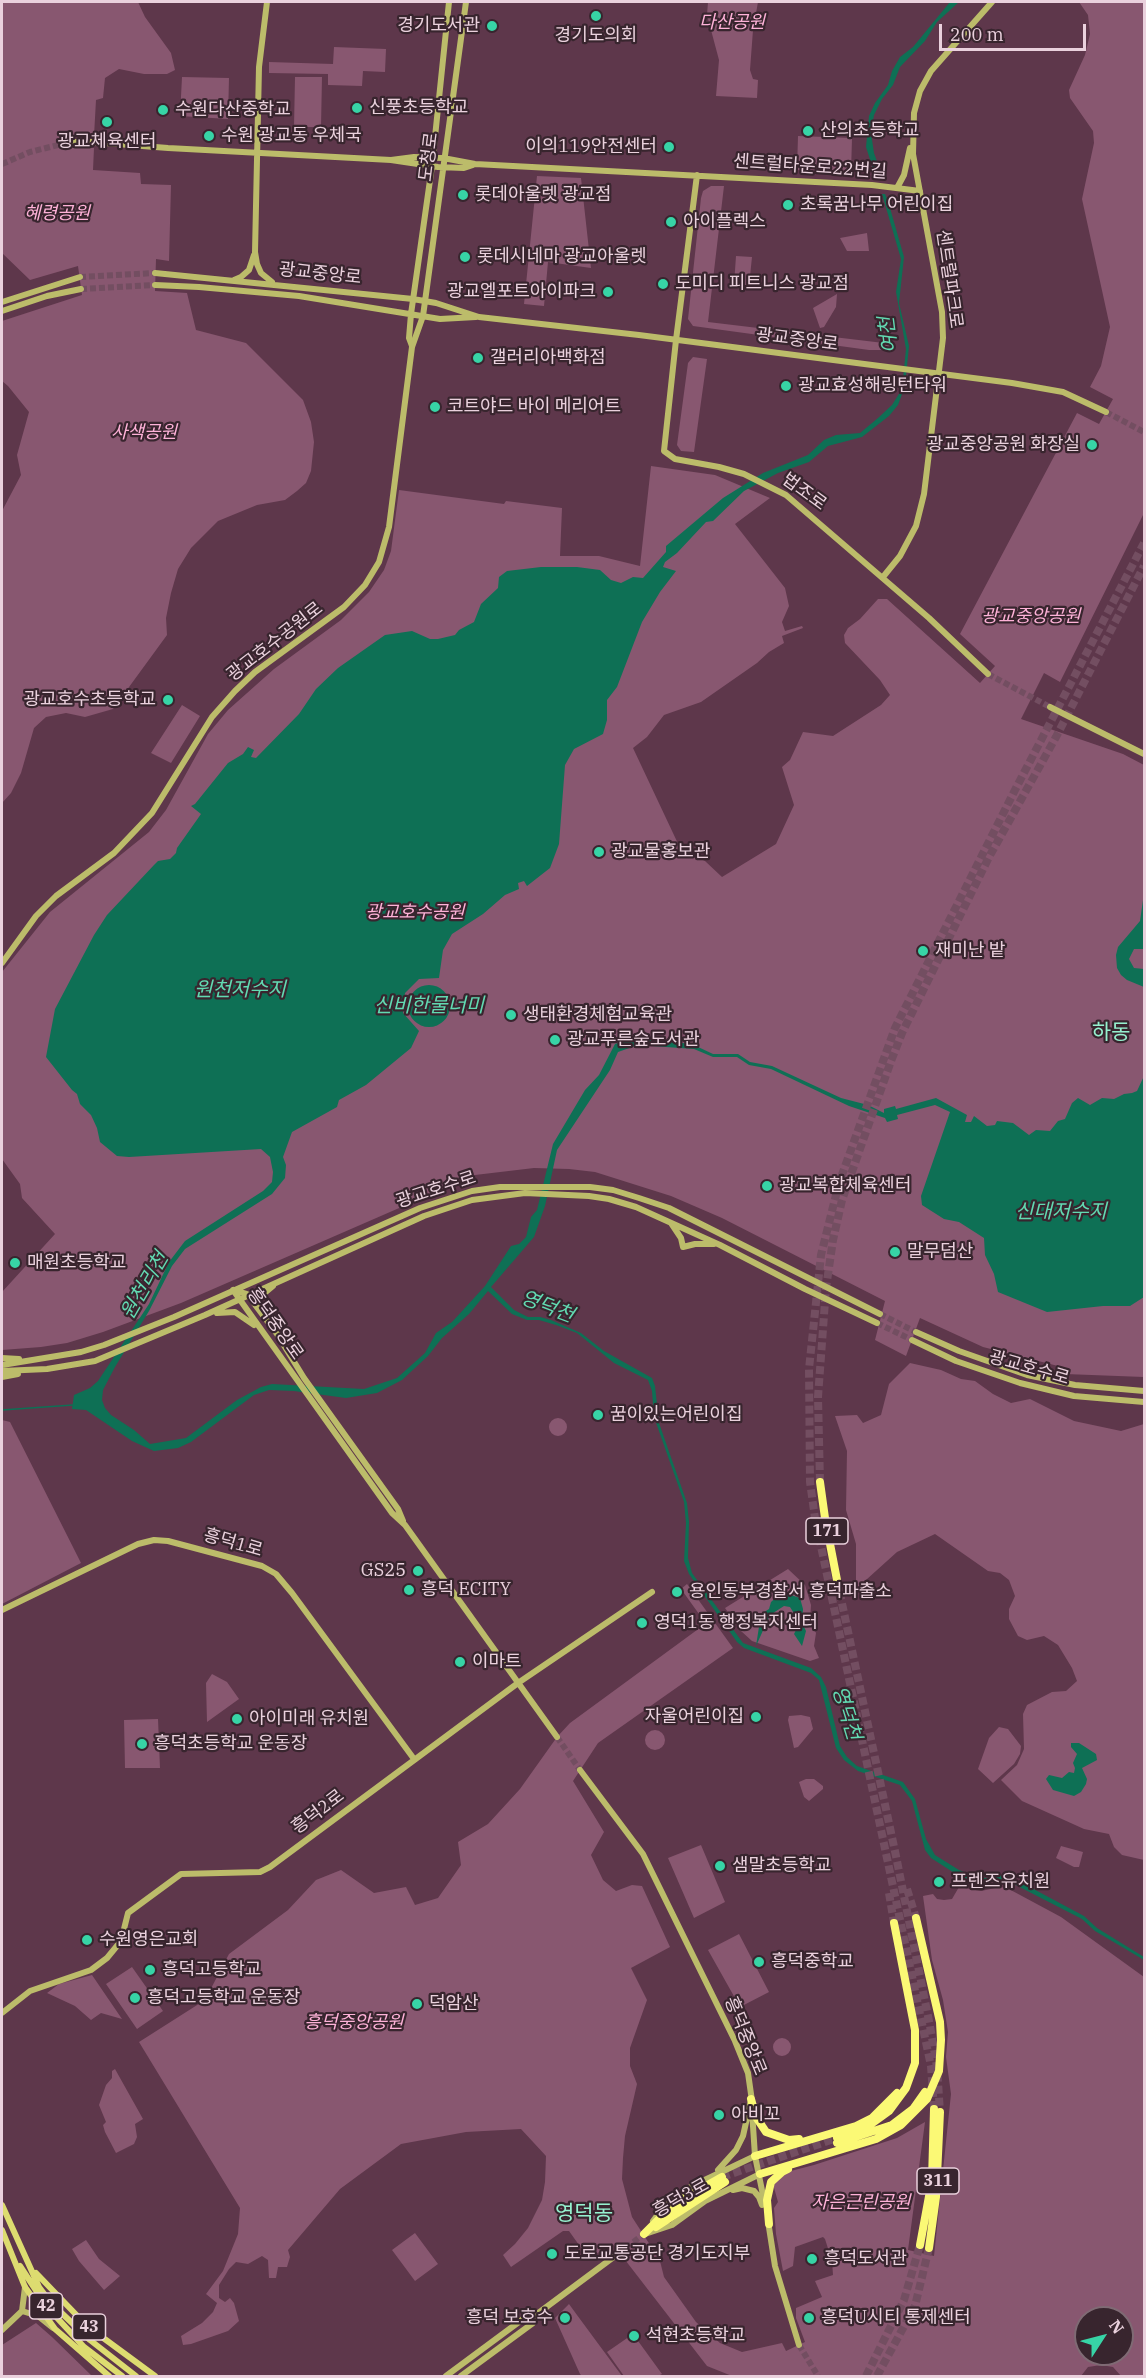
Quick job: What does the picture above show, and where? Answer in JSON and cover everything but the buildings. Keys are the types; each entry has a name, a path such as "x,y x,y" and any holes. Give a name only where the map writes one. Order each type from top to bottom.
{"highway":[{"name":"171","path":"820,1482 837,1580"},
{"path":"759,2174 876,2139 912,2117 932,2091 939,2071 940,2022 916,1918"},
{"path":"752,2100 756,2117 766,2132 777,2138 789,2140 835,2138 872,2118 901,2088 915,2050 915,2030 894,1923"},
{"path":"755,2156 892,2125 913,2109 930,2084 941,2040"},
{"name":"311","path":"920,2245 932,2180 937,2111 936,2196 929,2248"},
{"path":"769,2224 767,2200 771,2182 782,2172 815,2157"},
{"path":"644,2234 724,2180"}],"main road":[{"name":"42","path":"2,2205 39,2287 51,2303 90,2340 136,2376"},
{"name":"42","path":"2,2230 15,2258 46,2307 84,2347 122,2376"},
{"name":"43","path":"15,2258 25,2287 55,2329 110,2376"},
{"name":"43","path":"32,2268 87,2326 155,2376"}],"street":[{"path":"267,2 259,67 255,252 261,273 267,280 276,284"},
{"name":"도청로","path":"413,299 433,158 449,2"},
{"name":"도청로","path":"423,316 466,2"},
{"name":"센트럴파크로","path":"883,578 900,556 916,526 924,494 943,319 912,142 914,113 924,83 935,66 992,2"},
{"path":"70,142 91,141 391,160 442,167 464,168 475,164"},
{"path":"897,188 904,175 912,142"},
{"path":"391,160 414,157 443,158 475,164"},
{"name":"센트럴타운로22번길","path":"475,164 872,185 920,191"},
{"path":"676,340 697,175"},
{"path":"233,281 249,270 255,252"},
{"name":"광교중앙로","path":"155,273 413,299 480,317 923,370 1054,390 1085,401 1106,412"},
{"path":"2,302 80,277"},
{"name":"광교중앙로","path":"155,285 299,296 440,319 480,317"},
{"path":"2,311 47,296 81,290"},
{"name":"광교호수공원로","path":"412,347 410,338 413,299"},
{"name":"광교호수공원로","path":"2,963 29,925 51,901 114,853 153,813 212,717 235,691 255,672 344,607 356,596 373,573 384,549 389,527 412,347 423,316"},
{"name":"법조로","path":"676,340 664,451 675,459 744,474 777,490 812,515 988,674"},
{"path":"1050,707 1144,754"},
{"name":"광교호수로","path":"2,1365 81,1352 104,1345 174,1317 420,1208 472,1191 500,1187 562,1186 613,1190 669,1209 880,1314"},
{"name":"광교호수로","path":"2,1371 31,1371 75,1366 94,1361 205,1315 247,1294 424,1216 472,1200 525,1193 609,1198 668,1221 720,1245 877,1323"},
{"path":"668,1221 675,1228 683,1247 702,1244 720,1245"},
{"path":"264,1317 259,1301 261,1296 277,1282"},
{"name":"흥덕중앙로","path":"233,1290 247,1294 264,1317 398,1509 405,1525"},
{"name":"흥덕중앙로","path":"233,1290 293,1377 392,1513 405,1525 557,1737"},
{"path":"205,1315 225,1311 235,1312 261,1331"},
{"name":"광교호수로","path":"916,1332 958,1351 1027,1375 1084,1387 1144,1391"},
{"name":"광교호수로","path":"912,1340 956,1361 1020,1383 1074,1396 1144,1402"},
{"path":"2,1358 31,1360"},
{"path":"2,1377 31,1371"},
{"name":"흥덕1로","path":"2,1610 138,1544 153,1540 168,1541 262,1566 276,1574 292,1593 414,1759"},
{"name":"흥덕2로","path":"2,2013 30,1991 91,1970 107,1958 121,1941 128,1913 181,1874 260,1872 270,1867 518,1683 652,1592"},
{"name":"흥덕중앙로","path":"580,1770 643,1854 735,2041 748,2073 755,2156 775,2266 799,2345"},
{"path":"702,2181 725,2163 736,2150 743,2136 752,2100"},
{"name":"흥덕3로","path":"644,2234 662,2209 702,2181 755,2156"},
{"name":"흥덕3로","path":"644,2234 672,2225 705,2201 759,2174"},
{"path":"724,2192 742,2188 753,2191 759,2197 769,2224"},
{"path":"446,2376 527,2316 533,2317 618,2253"},
{"path":"2,2330 22,2312 25,2287"},
{"path":"22,2312 38,2316 55,2329"},
{"path":"461,2376 533,2323 533,2317"}],"green space":[{"name":"사색공원","path":"2,2 138,2 145,17 171,53 175,70 167,74 144,74 119,69 105,78 103,98 96,100 94,136 70,136 71,148 94,148 93,170 140,173 141,184 171,185 169,261 156,259 155,291 187,293 196,330 246,343 303,400 311,422 314,442 311,471 306,483 297,491 285,500 257,505 218,521 191,548 178,569 171,593 166,618 167,635 113,709 85,717 66,713 46,717 34,728 21,773 11,793 2,803 2,511 21,475 17,455 29,412 2,381 2,321 82,295 78,266 30,280 2,253"},
{"name":"다산공원","path":"708,2 758,2 750,70 753,79 758,80 757,98 716,96 719,60 707,15"},
{"name":"광교호수공원","path":"1079,2 1144,2 1144,513 1060,682 1044,673 1021,719 1123,754 1144,765 1144,1377 1065,1374 1062,1367 983,1347 920,1318 906,1356 875,1340 885,1301 722,1218 671,1196 595,1172 534,1168 475,1175 181,1303 103,1332 67,1343 2,1350 2,1292 55,1234 22,1198 20,1184 2,1159 2,972 50,912 149,832 166,810 208,734 228,710 274,669 341,620 369,592 384,570 391,551 399,490 504,504 506,501 562,508 560,556 599,556 640,566 651,466 715,475 770,498 735,524 785,588 789,606 782,622 785,631 802,626 803,628 782,636 784,643 701,702 664,715 647,737 633,748 681,850 705,861 722,877 776,844 794,805 782,767 790,760 803,732 833,736 881,705 890,695 880,680 845,643 844,635 848,628 860,619 878,599 887,599 980,683 995,666 960,634 1077,413 1099,424 1113,399 1090,387 1101,366 1110,327 1082,199 1094,143 1093,131 1070,98 1069,90 1085,55 1090,34 1088,15"},
{"path":"334,47 386,49 385,72 363,71 362,86 328,85 328,74 269,73 269,62 333,64"},
{"path":"182,77 229,78 228,119 180,116"},
{"path":"295,77 322,77 321,127 294,127"},
{"path":"798,136 852,138 851,173 797,170"},
{"path":"537,176 581,178 591,268 548,262 544,306 524,304"},
{"path":"711,186 724,186 708,322 892,344 892,350 869,350 693,326 688,319 701,198 703,191"},
{"path":"867,233 869,251 847,251 840,238"},
{"path":"736,256 752,257 749,286 734,285"},
{"path":"837,294 836,307 824,327 820,328 813,308"},
{"path":"693,357 707,359 694,452 681,451 677,445 688,363"},
{"path":"182,705 200,716 171,763 151,753"},
{"path":"910,1363 941,1370 961,1379 975,1381 1011,1403 1030,1399 1074,1421 1121,1431 1144,1424 1144,1860 1122,1855 1114,1847 1109,1834 1084,1829 1022,1801 1001,1780 1017,1765 1024,1749 1023,1714 1027,1705 1052,1692 1066,1691 1077,1681 1058,1645 1044,1636 1027,1640 1018,1636 1009,1619 1009,1609 1015,1596 1009,1580 1000,1573 988,1571 935,1534 897,1552 856,1589 856,1544 846,1510 847,1451 835,1416 857,1415 863,1423 881,1415 889,1384"},
{"path":"558,1418 564,1421 567,1427 564,1433 558,1436 552,1433 549,1427 552,1421"},
{"path":"2,1420 10,1422 81,1563 2,1604"},
{"path":"788,1569 805,1585 811,1605 810,1621 816,1633 814,1646 819,1658 810,1661 752,1641 741,1631 725,1608"},
{"path":"687,1584 733,1648 598,1743 573,1781 604,1832 591,1855 603,1880 616,1891 632,1885 642,1886 670,1947 631,1968 647,2000 630,2048 630,2066 637,2084 625,2136 622,2179 632,2217 652,2248 658,2253 664,2277 696,2322 720,2343 742,2352 782,2343 786,2351 805,2342 796,2318 796,2308 822,2297 815,2281 833,2275 832,2261 823,2237 795,2247 793,2266 783,2271 774,2208 778,2202 773,2184 783,2173 897,2138 925,2122 908,2250 934,2256 951,2094 946,2057 948,2032 943,2000 932,1960 923,1896 933,1894 937,1899 944,1900 952,1899 959,1887 981,1891 1007,1888 1061,1917 1144,1977 1144,2376 1121,2376 1113,2367 1107,2366 1134,2366 1134,2306 1074,2306 1074,2366 1094,2366 1088,2367 1081,2376 732,2376 707,2366 612,2243 589,2259 569,2231 563,2231 511,2267 503,2255 528,2228 542,2200 545,2182 546,2156 521,2129 466,2132 401,2144 340,2189 288,2250 290,2257 287,2267 278,2267 276,2278 269,2278 268,2260 262,2256 248,2264 236,2262 219,2285 219,2298 225,2302 230,2298 234,2303 239,2321 228,2331 183,2345 181,2336 202,2323 213,2312 217,2303 206,2294 223,2271 238,2234 240,2208 139,2042 205,2000 229,1954 288,1910 316,1880 341,1870 374,1893 406,1887 415,1905 438,1898 461,1865 458,1842 488,1824 520,1789 557,1737 570,1723 701,1627 699,1614 681,1589"},
{"path":"212,1674 227,1682 239,1699 207,1722 206,1683"},
{"path":"789,1716 810,1717 813,1729 798,1747 794,1748 788,1720"},
{"name":"흥덕초등학교 운동장","path":"158,1719 160,1768 125,1768 124,1720"},
{"path":"999,1727 1008,1729 1021,1746 1020,1754 1014,1764 993,1783 978,1769 989,1738"},
{"path":"655,1730 662,1733 665,1740 662,1747 655,1750 648,1747 645,1740 648,1733"},
{"path":"814,1779 823,1786 823,1789 809,1801 804,1797 799,1782"},
{"path":"701,1845 725,1902 694,1918 668,1858"},
{"path":"1061,1846 1083,1852 1079,1867 1074,1867 1056,1858"},
{"path":"739,1934 769,1992 740,2007 708,1950"},
{"name":"흥덕고등학교 운동장","path":"132,1967 163,2011 137,2029 106,1984"},
{"path":"92,1975 122,2019 101,2013 91,2020 75,2006 47,1993 59,1984"},
{"path":"782,2038 788,2041 791,2047 788,2053 782,2056 776,2053 773,2047 776,2041"},
{"path":"115,2069 143,2119 135,2124 137,2137 134,2144 116,2153 105,2132 103,2125 106,2122 99,2105 106,2085 112,2078 112,2071"},
{"path":"415,2233 438,2264 415,2281 392,2250"},
{"path":"86,2240 99,2259 120,2276 104,2290 79,2261 72,2249"},
{"path":"569,2304 622,2376 582,2376 580,2374 555,2318"},
{"path":"36,2323 92,2376 2,2376 2,2345"},
{"path":"633,2334 662,2374 624,2376 607,2352"}],"water":[{"path":"950,2 959,2 937,22 925,41 900,67 893,85 882,99 874,115 871,133 874,153 882,175 875,175 866,147 869,116 888,85 892,71 900,57 913,47"},
{"name":"원천저수지","path":"882,194 885,194 888,201 904,257 899,303 909,346 905,386 898,405 889,416 862,437 828,446 809,462 778,473 744,491 713,521 706,522 677,553 665,562 663,567 676,571 642,622 617,687 607,700 607,720 603,734 574,749 565,765 559,844 550,868 527,886 524,881 518,883 519,889 505,895 483,914 452,934 443,950 439,978 419,979 405,993 403,1013 419,1031 411,1048 366,1085 339,1100 337,1107 292,1132 283,1157 286,1165 285,1178 272,1194 185,1249 172,1266 149,1311 115,1367 103,1390 102,1400 111,1415 150,1444 186,1438 237,1400 261,1387 272,1384 364,1389 397,1378 425,1353 436,1333 452,1322 485,1286 511,1246 519,1244 526,1237 531,1217 537,1210 553,1144 585,1090 599,1075 615,1044 631,1038 683,1043 713,1054 738,1054 750,1062 772,1066 841,1098 868,1105 884,1113 884,1109 895,1106 896,1109 936,1098 967,1115 965,1122 971,1122 974,1116 987,1126 995,1125 997,1121 1013,1123 1029,1135 1036,1130 1050,1131 1058,1121 1065,1119 1072,1103 1078,1098 1090,1105 1102,1098 1114,1099 1132,1093 1137,1091 1144,1076 1144,1297 1130,1306 1103,1306 1047,1312 998,1292 994,1274 985,1255 984,1238 959,1222 944,1219 922,1205 921,1196 950,1112 935,1105 897,1115 898,1119 887,1122 885,1118 849,1106 771,1069 749,1065 737,1057 713,1057 694,1049 638,1045 618,1052 610,1070 557,1150 545,1206 534,1237 491,1287 514,1310 528,1317 551,1320 581,1333 604,1351 652,1378 659,1423 687,1503 688,1558 692,1573 743,1643 811,1668 821,1677 826,1687 840,1746 847,1757 857,1766 903,1782 915,1799 926,1839 935,1855 959,1870 977,1877 1004,1875 1011,1877 1084,1916 1097,1928 1144,1957 1144,1960 1095,1931 1082,1919 1004,1879 987,1883 978,1882 959,1876 931,1858 925,1850 912,1801 900,1785 858,1771 844,1760 836,1748 819,1680 811,1673 744,1648 737,1642 689,1574 684,1561 686,1523 684,1502 654,1417 652,1391 648,1380 614,1363 577,1333 539,1320 527,1320 512,1314 488,1291 469,1314 442,1338 428,1356 402,1380 377,1393 346,1398 269,1390 254,1395 191,1442 178,1448 154,1451 132,1441 86,1410 72,1409 74,1395 90,1388 98,1381 149,1304 169,1262 185,1241 263,1191 272,1182 273,1172 270,1157 261,1149 129,1157 117,1156 100,1142 91,1115 80,1104 77,1094 46,1057 55,1009 107,915 158,861 170,859 176,853 177,848 201,814 191,806 228,763 243,754 248,747 254,750 251,757 256,758 299,714 316,689 338,668 385,635 412,631 430,639 438,639 455,635 459,630 474,622 481,604 498,588 499,577 507,571 541,567 577,567 600,570 611,580 621,583 633,577 643,578 666,552 666,546 723,498 763,473 808,455 824,440 836,435 860,433 892,405 902,389 906,349 896,292 901,259"},
{"path":"1144,893 1144,949 1134,949 1129,959 1134,968 1144,969 1144,987 1121,975 1117,968 1116,955 1118,947 1140,921"},
{"name":"신비한물너미","path":"429,985 444,991 450,1006 444,1021 429,1027 414,1021 408,1006 414,991"},
{"path":"782,1592 800,1598 803,1609 802,1623 806,1631 802,1646 794,1634 798,1626 797,1618 790,1607 784,1606 770,1615 756,1646 761,1614 769,1609 771,1602"},
{"path":"1071,1743 1079,1743 1096,1754 1097,1760 1082,1768 1087,1779 1086,1784 1081,1792 1074,1796 1053,1790 1046,1779 1049,1775 1062,1778 1069,1772 1074,1773 1073,1763 1077,1754 1071,1747"}],"waterway":[{"name":"원천리천","path":"2,1410 73,1405"}],"tunnel":[{"path":"2,164 30,152 70,142"},
{"path":"80,277 155,273"},
{"path":"81,289 155,285"},
{"path":"1106,412 1144,432"},
{"path":"934,2109 931,2066 815,1518 810,1482 809,1369 821,1255 839,1183 895,1028 1015,790 1144,543"},
{"path":"820,1482 818,1397 826,1288 833,1240 842,1200 891,1061 902,1033 989,857 1056,737 1144,566"},
{"path":"988,674 1050,707"},
{"path":"880,1314 916,1332"},
{"path":"877,1323 912,1340"},
{"path":"837,1580 930,2026 937,2067 940,2112"},
{"path":"557,1737 580,1770"},
{"path":"907,1889 916,1918"},
{"path":"889,1893 894,1923"},
{"path":"722,2177 837,2138"},
{"path":"619,2253 644,2234"},
{"path":"866,2376 904,2300 920,2245"},
{"path":"877,2376 915,2306 929,2248"},
{"path":"799,2345 818,2376"}],"place":[{"name":"경기도의회","path":"596,16"},
{"name":"경기도서관","path":"492,26"},
{"name":"신풍초등학교","path":"357,108"},
{"name":"수원다산중학교","path":"163,110"},
{"name":"광교체육센터","path":"107,122"},
{"name":"산의초등학교","path":"808,131"},
{"name":"수원 광교동 우체국","path":"209,136"},
{"name":"이의119안전센터","path":"669,147"},
{"name":"롯데아울렛 광교점","path":"463,195"},
{"name":"초록꿈나무 어린이집","path":"788,205"},
{"name":"아이플렉스","path":"671,222"},
{"name":"롯데시네마 광교아울렛","path":"465,257"},
{"name":"도미디 피트니스 광교점","path":"663,284"},
{"name":"광교엘포트아이파크","path":"608,292"},
{"name":"갤러리아백화점","path":"478,358"},
{"name":"광교효성해링턴타워","path":"786,386"},
{"name":"코트야드 바이 메리어트","path":"435,407"},
{"name":"광교중앙공원 화장실","path":"1092,445"},
{"name":"광교호수초등학교","path":"168,700"},
{"name":"광교물홍보관","path":"599,852"},
{"name":"재미난 밭","path":"923,951"},
{"name":"생태환경체험교육관","path":"511,1015"},
{"name":"광교푸른숲도서관","path":"555,1040"},
{"name":"광교복합체육센터","path":"767,1186"},
{"name":"말무덤산","path":"895,1252"},
{"name":"매원초등학교","path":"15,1263"},
{"name":"꿈이있는어린이집","path":"598,1415"},
{"name":"GS25","path":"418,1571"},
{"name":"흥덕 ECITY","path":"409,1590"},
{"name":"용인동부경찰서 흥덕파출소","path":"677,1592"},
{"name":"영덕1동 행정복지센터","path":"642,1623"},
{"name":"이마트","path":"460,1662"},
{"name":"자울어린이집","path":"756,1717"},
{"name":"아이미래 유치원","path":"237,1719"},
{"name":"흥덕초등학교 운동장","path":"142,1744"},
{"name":"샘말초등학교","path":"720,1866"},
{"name":"프렌즈유치원","path":"939,1882"},
{"name":"수원영은교회","path":"87,1940"},
{"name":"흥덕중학교","path":"759,1962"},
{"name":"흥덕고등학교","path":"150,1970"},
{"name":"흥덕고등학교 운동장","path":"135,1998"},
{"name":"덕암산","path":"417,2004"},
{"name":"아비꼬","path":"719,2115"},
{"name":"도로교통공단 경기도지부","path":"552,2254"},
{"name":"흥덕도서관","path":"812,2259"},
{"name":"흥덕 보호수","path":"565,2318"},
{"name":"흥덕U시티 통제센터","path":"809,2318"},
{"name":"석현초등학교","path":"634,2336"}],"district":[{"name":"하동","path":"1111,1033"},
{"name":"영덕동","path":"584,2214"}],"park label":[{"name":"혜령공원","path":"57,214"},
{"name":"광교중앙공원","path":"1031,617"},
{"name":"흥덕중앙공원","path":"354,2023"},
{"name":"자은근린공원","path":"861,2203"}],"water label":[{"name":"여천","path":"889,335"},
{"name":"신대저수지","path":"1061,1212"},
{"name":"영덕천","path":"547,1307"},
{"name":"영덕천","path":"846,1713"}]}
